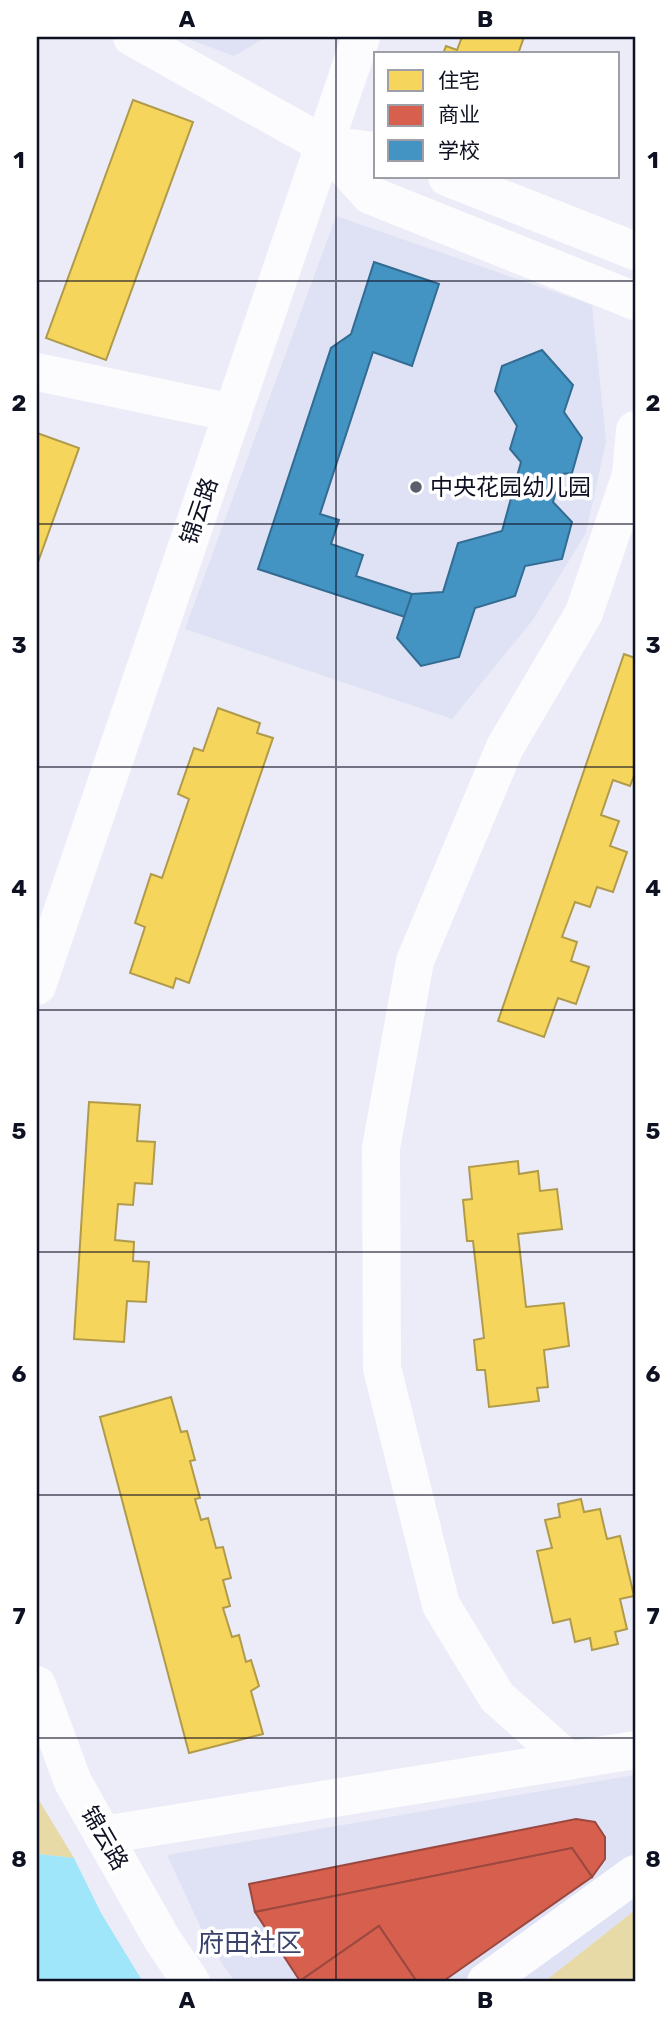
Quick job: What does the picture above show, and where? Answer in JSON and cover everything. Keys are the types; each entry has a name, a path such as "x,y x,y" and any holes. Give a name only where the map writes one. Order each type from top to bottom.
{"street":[{"path":"132,37 325,145 370,195 635,300"},
{"name":"锦云路","path":"37,986 361,37"},
{"path":"325,145 374,151"},
{"path":"450,178 635,251"},
{"path":"37,372 233,412"},
{"path":"569,1761 497,1697 441,1605 382,1368 381,1148 415,961 505,747 584,613 631,475 635,430"},
{"name":"锦云路","path":"37,1685 73,1782 163,1939 191,1982"},
{"path":"103,1835 635,1750"},
{"path":"486,1982 635,1874"}],"shaded area":[{"path":"183,37 267,37 234,56"},
{"name":"中央花园幼儿园","path":"336,216 592,305 606,441 586,533 532,621 452,719 185,629"},
{"path":"635,1775 635,1910 544,1982 235,1982 209,1945 167,1855"},
{"path":"37,1797 74,1858 37,1854"},
{"path":"635,1910 635,1982 544,1982"}],"water":[{"path":"37,1854 74,1858 101,1913 143,1982 37,1982"}],"building: 住宅":[{"path":"462,37 524,37 519,52 444,52 446,46 457,50"},
{"path":"133,100 193,122 106,360 46,338"},
{"path":"37,433 79,448 37,565"},
{"path":"624,654 635,658 635,773 630,786 613,780 601,815 619,821 610,846 627,852 613,892 597,887 590,907 575,902 562,937 577,942 571,961 589,967 576,1004 558,998 544,1037 498,1021"},
{"path":"218,708 260,723 257,733 273,738 189,983 176,978 173,988 130,973 145,927 135,923 151,874 162,878 189,799 178,794 194,748 203,751"},
{"path":"89,1102 140,1105 137,1141 155,1142 152,1184 135,1183 133,1205 118,1204 115,1240 134,1242 133,1261 149,1262 146,1302 127,1301 124,1342 74,1339"},
{"path":"518,1161 519,1174 538,1171 540,1191 557,1189 562,1229 518,1234 526,1307 564,1303 569,1346 544,1350 548,1387 537,1388 539,1401 489,1407 485,1370 477,1370 474,1340 484,1338 473,1241 467,1241 463,1200 472,1199 469,1167"},
{"path":"171,1397 181,1432 187,1431 195,1460 190,1461 200,1498 195,1499 201,1520 208,1518 216,1548 223,1547 231,1578 223,1580 230,1606 223,1608 232,1637 239,1635 246,1662 251,1660 259,1686 251,1691 263,1734 189,1753 100,1417"},
{"path":"581,1499 584,1512 600,1509 607,1539 620,1536 634,1596 620,1599 627,1629 615,1632 618,1644 592,1650 590,1638 575,1642 570,1619 553,1623 537,1551 552,1548 545,1520 560,1517 558,1504"}],"building: 商业":[{"path":"576,1819 595,1822 605,1837 605,1859 592,1877 572,1848 255,1912 249,1884"},
{"path":"572,1848 592,1877 442,1982 417,1982 379,1926 300,1981 255,1912"},
{"path":"379,1926 417,1982 300,1981"}],"building: 学校":[{"path":"374,262 439,284 412,366 373,352 320,514 339,520 331,544 363,555 356,576 412,594 405,617 258,569 331,348 351,334"},
{"path":"542,350 573,385 564,412 582,438 572,473 561,474 553,502 572,522 562,559 525,566 515,596 475,608 459,657 421,666 397,638 412,594 443,592 458,543 502,531 521,462 510,449 517,426 495,391 502,366"}],"place":[{"name":"中央花园幼儿园","path":"416,487"}],"district":[{"name":"府田社区","path":"250,1943"}]}
